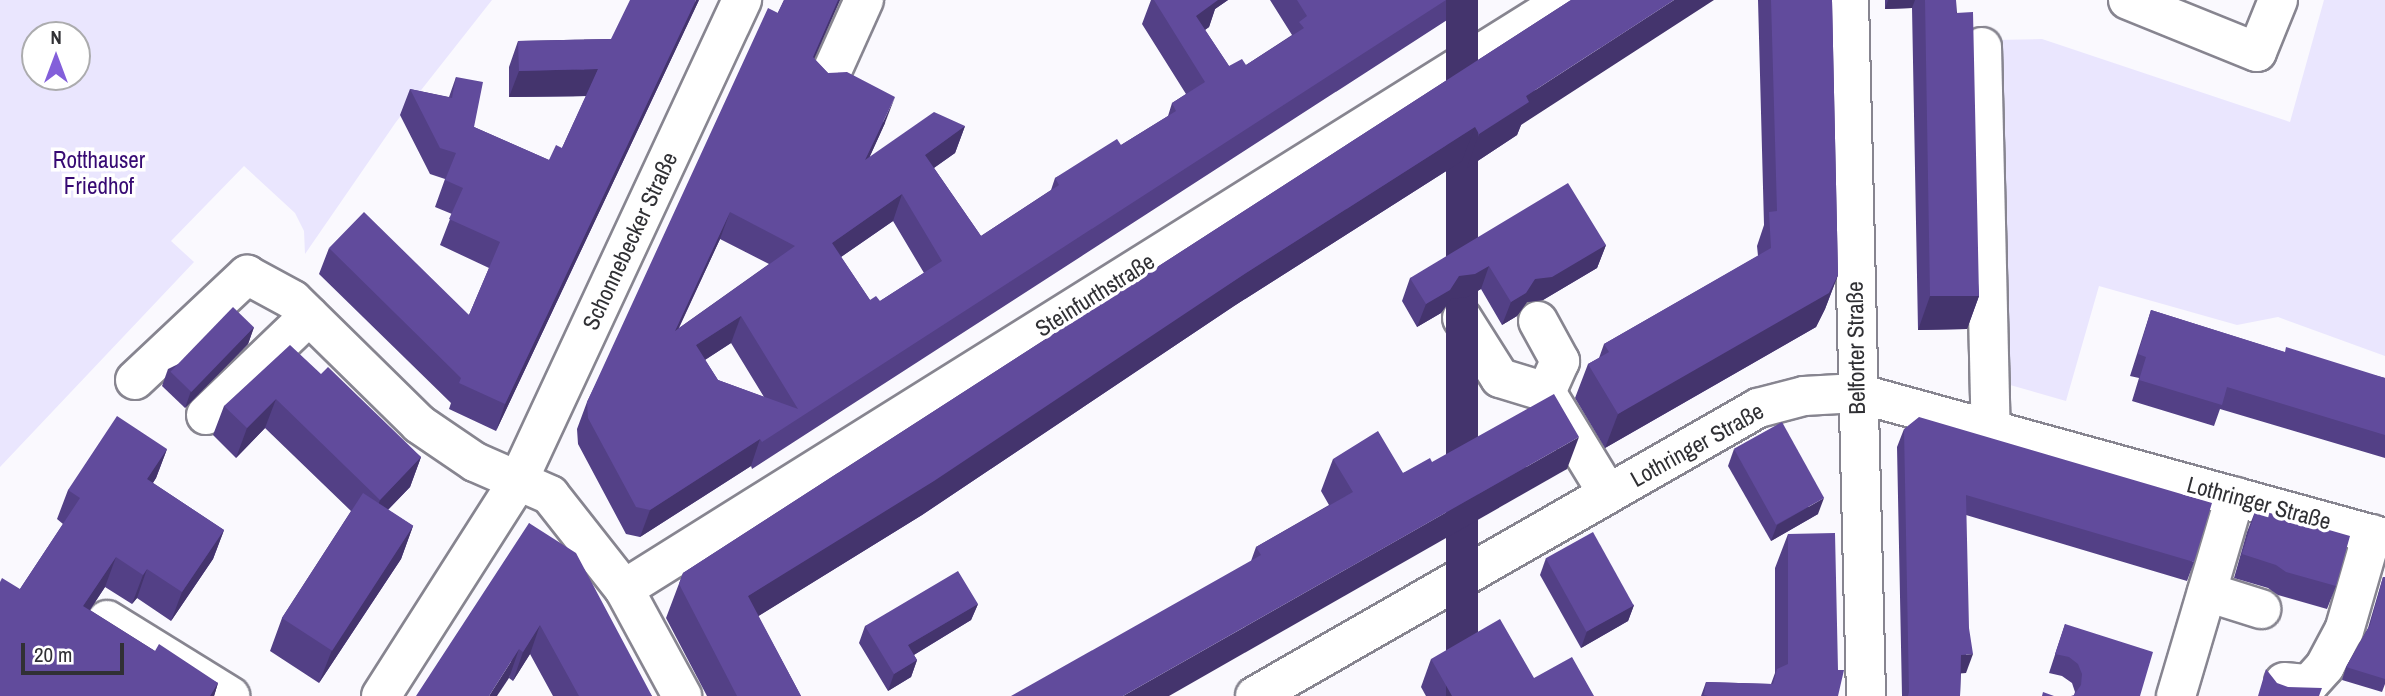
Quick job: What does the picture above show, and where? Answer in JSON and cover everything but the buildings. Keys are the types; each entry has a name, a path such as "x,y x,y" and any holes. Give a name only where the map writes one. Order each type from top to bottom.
{"street":[{"name":"Schonnebecker Straße","path":"381,696 518,481 743,0"},
{"path":"828,80 864,0"},
{"name":"Belforter Straße","path":"1849,0 1866,696"},
{"path":"2128,0 2257,52 2278,0"},
{"name":"Steinfurthstraße","path":"624,589 1557,2"},
{"path":"1982,47 1990,430"},
{"path":"135,380 247,275 301,308 419,424 475,462 550,495 624,589 682,696"},
{"path":"206,415 301,308"},
{"path":"1462,318 1500,379 1546,392 1608,494"},
{"path":"1538,321 1560,361 1546,392"},
{"name":"Lothringer Straße","path":"1255,696 1758,408 1804,396 1857,393 2379,536"},
{"path":"2176,696 2235,497"},
{"path":"2284,682 2309,684 2325,666 2344,631 2379,536"},
{"path":"2207,592 2261,610"},
{"path":"107,620 230,696"}],"green space":[{"name":"Rotthauser Friedhof","path":"0,0 492,0 396,122 305,254 304,231 295,213 244,166 171,241 194,262 0,467"},
{"path":"2324,0 2385,0 2385,356 2278,317 2237,325 2099,286 2066,401 2003,383 1994,40 2042,39 2290,122"}]}
